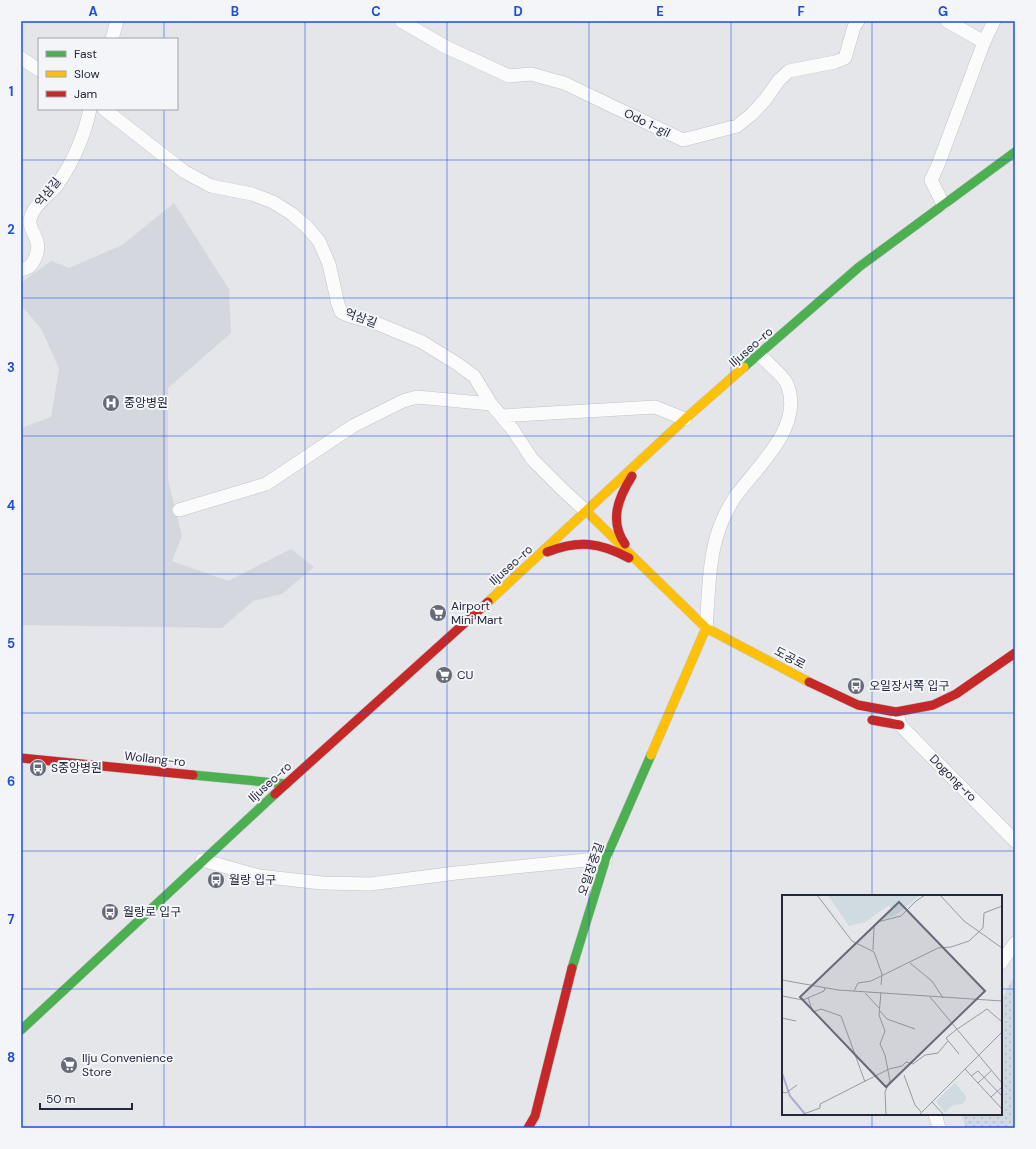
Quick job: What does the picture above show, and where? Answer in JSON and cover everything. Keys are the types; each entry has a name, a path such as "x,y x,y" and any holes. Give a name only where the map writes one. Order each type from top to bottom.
{"main road":[{"name":"Iljuseo-ro","path":"21,1030 202,860 526,568 685,419 859,267 1015,152"},
{"path":"645,567 623,542 617,528 615,516 619,499 629,480 649,452"},
{"name":"도공로","path":"586,511 706,628 858,705 896,712 933,705 944,701 968,686 1015,653"},
{"path":"526,568 544,554 576,542 593,544 616,550 645,567"},
{"name":"오일장중길","path":"528,1128 535,1116 574,959 606,858 706,628"},
{"path":"810,682 836,702 874,721 900,725"},
{"name":"Wollang-ro","path":"21,758 286,784"}],"street":[{"path":"112,38 117,21"},
{"name":"Odo 1-gil","path":"401,21 446,47 509,76 531,74 564,83 683,140 737,126 752,114 765,100 779,80 789,71 835,62 845,58 854,27 858,21"},
{"path":"947,21 984,42"},
{"path":"943,204 931,180 938,166 984,42 994,21"},
{"path":"21,58 38,69"},
{"name":"억삼길","path":"21,270 32,264 37,255 39,246 29,222 32,214 40,202 56,186 76,150 90,110"},
{"name":"억삼길","path":"105,110 185,172 199,180 211,186 252,194 273,202 292,214 307,227 319,241 329,264 341,312 376,323 422,342 456,362 474,376 491,404 532,458 586,511"},
{"path":"706,628 713,556 723,520 737,494 768,456 785,431 791,407 787,383 760,355"},
{"path":"179,510 266,484 353,426 403,401 418,397 491,404"},
{"path":"501,416 655,407 685,419"},
{"name":"Dogong-ro","path":"896,712 900,725 1015,841"},
{"path":"202,860 259,876 322,883 370,884 456,873 606,858"},
{"path":"1002,962 1015,943"},
{"path":"935,1115 939,1128"}],"shaded area":[{"name":"중앙병원","path":"174,203 229,289 231,333 168,388 168,480 182,536 172,561 228,581 291,549 314,567 282,594 253,601 222,628 21,625 21,428 51,417 59,369 42,330 21,305 21,283 51,261 69,268 122,245"},
{"path":"1015,975 1015,1128 966,1128 961,1115 1002,1115 1002,998"}],"traffic: fast":[{"path":"744,367 859,267 1015,152"},
{"path":"572,968 606,858 651,755"},
{"path":"193,775 286,784"},
{"path":"21,1030 275,794"}],"traffic: slow":[{"path":"488,602 685,419 744,367"},
{"path":"586,511 706,628 809,682"},
{"path":"651,755 706,628"}],"traffic: jam":[{"path":"625,544 617,527 616,518 619,501 632,476"},
{"path":"547,552 558,548 579,544 589,544 608,549 629,558"},
{"path":"275,794 488,602"},
{"path":"809,682 858,705 896,712 933,705 956,694 1015,653"},
{"path":"872,720 900,725"},
{"path":"21,758 193,775"},
{"path":"528,1128 535,1116 572,968"}],"place":[{"name":"중앙병원","path":"111,403"},
{"name":"Airport Mini Mart","path":"438,613"},
{"name":"CU","path":"444,675"},
{"name":"오일장서쪽 입구","path":"856,686"},
{"name":"S중앙병원","path":"38,768"},
{"name":"월랑 입구","path":"216,880"},
{"name":"월랑로 입구","path":"110,912"},
{"name":"Ilju Convenience Store","path":"69,1065"}]}
